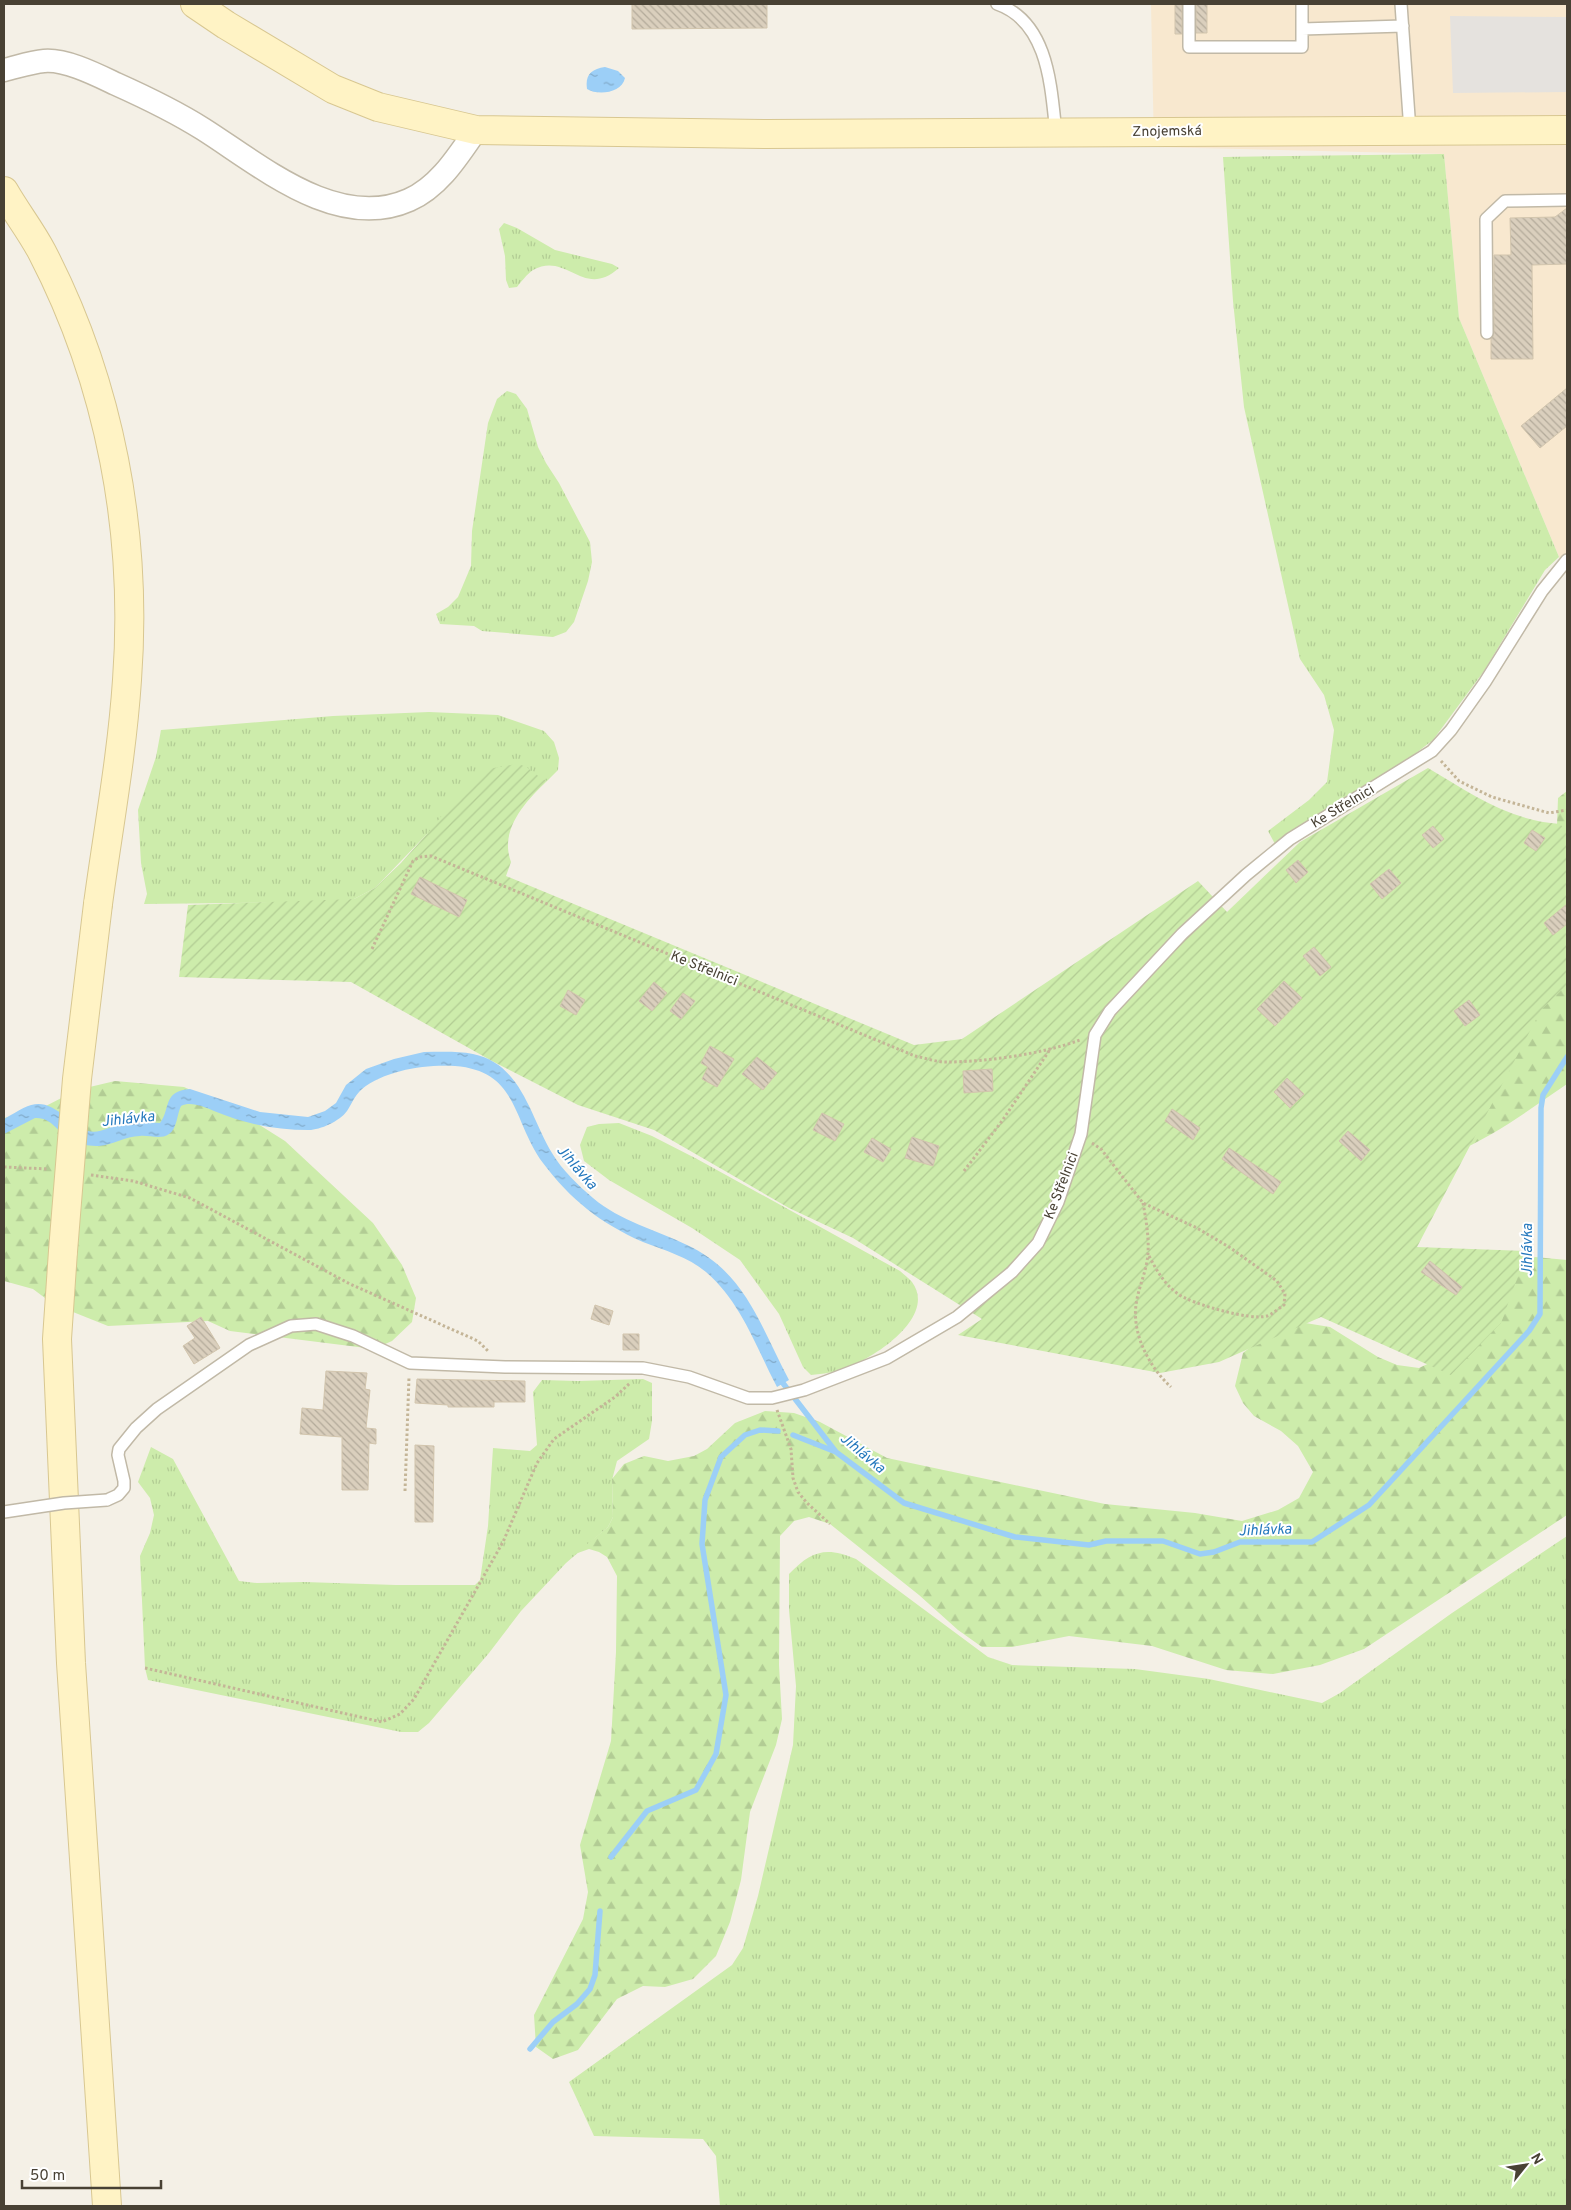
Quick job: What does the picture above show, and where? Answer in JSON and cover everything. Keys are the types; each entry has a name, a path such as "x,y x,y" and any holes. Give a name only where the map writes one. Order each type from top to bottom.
{"main road":[{"name":"Znojemská","path":"195,4 226,25 333,89 378,107 476,130 766,134 1567,130"},
{"path":"4,191 41,251 78,333 105,420 122,506 130,593 127,681 77,1079 56,1339 71,1663 107,2206"}],"street":[{"path":"4,70 45,60 72,66 94,74 158,104 203,129 241,155 301,190 346,207 365,209 388,207 410,200 449,169 476,130"}],"lane":[{"path":"997,4 1005,7 1025,23 1041,47 1049,71 1056,133"},
{"path":"1189,4 1189,47 1302,47 1302,4"},
{"path":"1400,4 1410,131"},
{"path":"1302,29 1402,26"},
{"path":"1488,334 1486,219 1505,201 1567,200"},
{"name":"Ke Střelnici","path":"410,1363 505,1367 643,1368 689,1377 748,1398 775,1397 804,1390 887,1358 957,1317 1012,1272 1038,1242 1058,1202 1081,1134 1094,1034 1110,1011 1135,981 1182,934 1246,875 1290,839 1432,751 1451,730 1480,690 1542,591 1567,560"},
{"path":"4,1512 64,1503 107,1500 118,1495 124,1488 118,1455 119,1449 136,1428 157,1409 249,1345 291,1326 316,1324 353,1336 410,1363"}],"path":[{"path":"1432,751 1459,781 1492,797 1549,813 1567,810"},
{"name":"Ke Střelnici","path":"372,948 414,860 419,857 431,856 915,1056 944,1062 1034,1052 1094,1034"},
{"path":"964,1171 1002,1121 1051,1048"},
{"path":"1081,1134 1101,1149 1143,1203 1197,1228 1230,1247 1277,1282 1285,1294 1284,1305 1268,1316 1240,1316 1196,1302 1178,1294 1159,1276 1148,1254"},
{"path":"4,1167 55,1169"},
{"path":"84,1174 133,1181 190,1198 350,1284 478,1341 505,1367"},
{"path":"1143,1203 1148,1254 1135,1306 1136,1323 1141,1342 1148,1357 1158,1374 1171,1387"},
{"path":"405,1491 410,1363"},
{"path":"145,1668 353,1717 382,1722 400,1714 414,1699 503,1542 537,1463 548,1447 554,1439 615,1397 643,1368"},
{"path":"775,1397 791,1449 793,1478 798,1492 830,1524"}],"shaded area":[{"path":"1151,4 1567,4 1567,576 1459,318 1444,154 1154,147"},
{"path":"1450,16 1567,17 1567,92 1453,93"}],"green space":[{"path":"1444,154 1459,318 1559,557 1545,570 1484,671 1433,740 1407,760 1275,844 1268,831 1309,800 1327,782 1334,730 1324,695 1300,659 1244,407 1233,301 1223,157"},
{"path":"504,223 517,228 555,250 612,264 619,268 606,276 595,279 585,278 556,266 545,266 533,270 517,287 509,288 506,280 505,256 499,229"},
{"path":"507,391 516,394 527,409 538,447 590,542 592,562 588,581 574,622 566,632 553,637 482,631 474,626 440,624 436,614 448,607 458,597 471,566 472,531 488,423 497,399"},
{"path":"429,712 498,715 544,731 554,742 559,758 558,770 547,781 538,778 427,834 375,888 354,899 333,902 144,904 147,894 141,863 138,810 156,757 161,730 333,716"},
{"path":"516,764 529,769 547,781 523,807 511,828 508,850 511,862 506,876 914,1045 962,1039 1198,881 1227,912 1300,842 1428,768 1475,796 1507,811 1541,822 1560,824 1567,832 1567,985 1541,1010 1417,1247 1527,1251 1501,1323 1451,1375 1321,1317 1219,1362 1160,1373 958,1335 982,1319 853,1238 789,1208 654,1130 578,1105 492,1061 351,982 179,977 188,905 354,899 375,888 401,863 460,793 488,769"},
{"path":"1567,791 1567,861 1557,826 1558,798"},
{"path":"1567,978 1567,1084 1498,1130 1453,1153 1455,1112"},
{"path":"115,1081 184,1087 239,1112 285,1141 373,1223 402,1265 416,1298 412,1322 392,1341 374,1349 230,1331 208,1321 108,1326 53,1304 33,1289 4,1281 4,1118 38,1110 77,1090"},
{"path":"619,1123 652,1136 697,1159 900,1271 912,1282 918,1296 916,1310 908,1324 896,1337 866,1359 838,1371 811,1375 803,1367 779,1314 740,1260 692,1228 609,1180 584,1161 580,1145 587,1127"},
{"path":"1535,1257 1567,1260 1567,1515 1364,1649 1320,1665 1273,1674 1226,1670 1152,1646 1069,1636 1012,1647 982,1647 958,1630 919,1595 830,1524 809,1517 794,1521 780,1536 779,1665 782,1719 776,1745 750,1812 741,1880 730,1922 716,1956 693,1979 665,1987 643,1986 617,1999 578,2050 553,2059 536,2047 534,2015 583,1919 588,1892 580,1845 611,1741 616,1652 617,1576 607,1557 599,1552 589,1549 575,1554 608,1527 613,1517 612,1479 624,1464 644,1456 668,1461 694,1456 707,1449 735,1423 765,1411 794,1413 820,1422 887,1458 1105,1504 1195,1513 1242,1521 1278,1510 1299,1498 1313,1472 1298,1446 1281,1431 1254,1416 1243,1403 1235,1386 1243,1353 1268,1333 1293,1321 1330,1327 1378,1357 1397,1365 1419,1368 1438,1359 1518,1268"},
{"path":"643,1379 652,1383 652,1421 649,1439 617,1461 612,1480 613,1517 608,1527 566,1563 521,1611 489,1653 429,1723 418,1732 401,1732 148,1680 145,1668 140,1556 150,1533 154,1515 150,1498 138,1482 151,1447 173,1459 239,1581 257,1583 475,1585 480,1580 488,1526 493,1448 530,1451 537,1445 533,1392 542,1380"},
{"path":"1567,1536 1567,2206 720,2206 716,2156 703,2139 594,2136 569,2082 732,1965 743,1948 758,1896 793,1745 796,1686 789,1610 789,1574 805,1560 827,1552 856,1559 988,1657 1012,1665 1135,1669 1209,1679 1322,1703 1340,1693 1452,1613"}],"water":[{"path":"605,67 618,71 625,78 623,83 615,90 603,93 587,89 588,76 596,69"},
{"path":"424,1052 473,1054 490,1060 503,1069 514,1080 523,1094 544,1139 556,1159 582,1188 615,1213 687,1245 707,1256 724,1270 750,1303 789,1380 777,1387 738,1311 729,1297 706,1272 684,1258 643,1242 613,1227 587,1209 564,1188 543,1163 533,1147 503,1088 491,1077 476,1070 455,1066 431,1066 419,1067 382,1077 362,1089 344,1115 314,1130 285,1129 261,1125 226,1116 202,1106 189,1104 181,1106 174,1129 162,1137 135,1136 99,1146 85,1145 67,1138 51,1123 41,1118 35,1118 4,1134 4,1119 30,1105 36,1104 51,1107 80,1128 92,1132 131,1122 160,1123 171,1097 181,1090 190,1089 260,1112 308,1117 325,1111 336,1103 346,1085 366,1069 394,1059"}],"building":[{"path":"632,4 767,4 767,28 632,29"},
{"path":"1175,4 1182,4 1182,34 1175,34"},
{"path":"1196,4 1207,4 1207,33 1196,33"},
{"path":"1567,208 1567,264 1532,265 1533,359 1491,359 1491,339 1494,333 1494,255 1511,255 1510,218 1555,217"},
{"path":"1567,388 1567,426 1540,448 1521,426"},
{"path":"1433,826 1444,839 1433,848 1422,835"},
{"path":"1532,830 1545,838 1536,851 1524,843"},
{"path":"1298,860 1308,872 1296,883 1286,870"},
{"path":"1389,869 1401,883 1382,899 1370,884"},
{"path":"420,877 467,900 459,917 411,894"},
{"path":"1567,904 1567,924 1553,935 1544,923"},
{"path":"1314,947 1331,967 1320,976 1303,956"},
{"path":"1284,981 1302,998 1275,1026 1257,1009"},
{"path":"654,982 667,993 652,1011 639,1001"},
{"path":"568,990 585,1000 576,1015 560,1006"},
{"path":"683,993 695,1001 681,1019 670,1011"},
{"path":"1469,1000 1480,1015 1465,1026 1454,1011"},
{"path":"710,1046 734,1059 717,1087 702,1079 708,1067 701,1063"},
{"path":"757,1057 777,1073 763,1090 742,1074"},
{"path":"992,1069 993,1091 964,1093 963,1071"},
{"path":"1287,1078 1304,1094 1290,1108 1274,1092"},
{"path":"1172,1109 1200,1128 1193,1140 1165,1121"},
{"path":"822,1113 844,1124 835,1141 813,1130"},
{"path":"1348,1131 1370,1150 1361,1161 1339,1141"},
{"path":"912,1137 939,1146 933,1166 905,1158"},
{"path":"872,1138 891,1149 883,1162 864,1152"},
{"path":"1229,1148 1281,1182 1273,1194 1222,1159"},
{"path":"1430,1261 1462,1287 1456,1295 1421,1272"},
{"path":"595,1305 613,1311 609,1325 591,1319"},
{"path":"201,1317 220,1348 194,1364 183,1346 195,1338 187,1326"},
{"path":"623,1334 639,1334 639,1350 623,1350"},
{"path":"326,1371 367,1373 365,1389 370,1390 366,1428 376,1429 376,1444 369,1443 368,1490 342,1490 342,1437 300,1434 302,1408 323,1410"},
{"path":"417,1379 525,1381 525,1402 494,1402 494,1407 448,1407 448,1405 415,1403"},
{"path":"415,1445 434,1446 433,1522 415,1522"}],"waterway":[{"name":"Jihlávka","path":"779,1378 836,1452 904,1503 1015,1537 1089,1545 1106,1541 1163,1541 1200,1554 1214,1552 1240,1542 1312,1542 1369,1505 1529,1331 1540,1314 1541,1108 1543,1095 1567,1057"},
{"path":"611,1857 647,1811 696,1790 716,1754 726,1695 702,1544 705,1500 721,1457 745,1435 760,1430 778,1431"},
{"path":"793,1435 836,1452"},
{"path":"530,2049 553,2022 577,2004 590,1989 595,1975 600,1911"}]}
